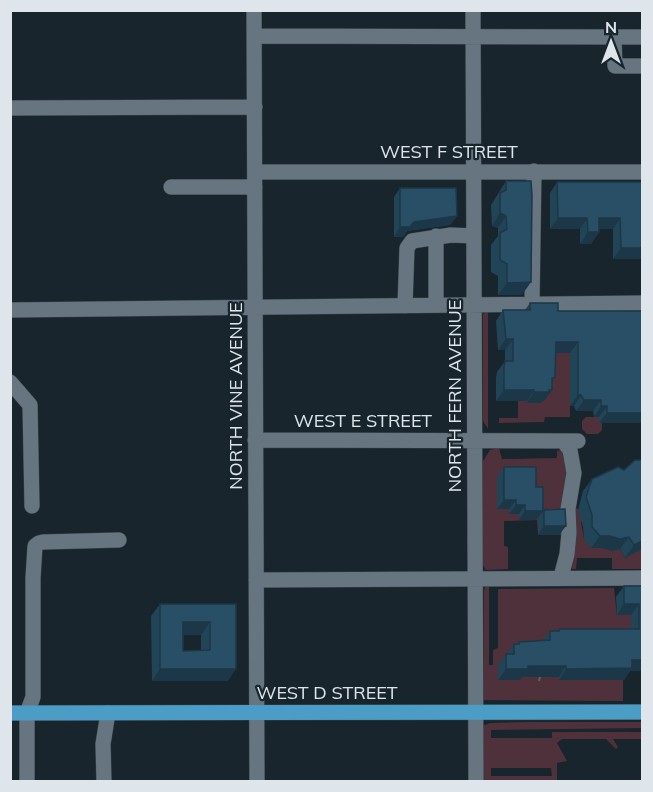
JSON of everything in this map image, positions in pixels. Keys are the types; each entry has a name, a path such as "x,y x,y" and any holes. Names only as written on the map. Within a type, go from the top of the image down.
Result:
{"main road":[{"name":"WEST D STREET","path":"10,713 642,712"}],"street":[{"name":"NORTH VINE AVENUE","path":"254,10 257,782"},
{"name":"NORTH FERN AVENUE","path":"473,10 476,782"},
{"path":"254,36 642,37"},
{"path":"614,37 615,66 642,66"},
{"path":"10,108 255,107"},
{"name":"WEST F STREET","path":"171,187 255,179 474,171 642,172"},
{"path":"532,304 534,171"},
{"path":"435,236 436,305"},
{"path":"405,306 407,248 412,241 435,236 474,236"},
{"path":"10,310 642,303"},
{"path":"10,382 30,405 32,506"},
{"name":"WEST E STREET","path":"255,440 570,441 574,473 568,509 570,533 561,577"},
{"path":"27,782 27,713 33,697 33,578 36,546 43,542 119,540"},
{"path":"256,580 475,577 642,578"},
{"path":"104,782 103,744 108,713"}],"path":[{"path":"539,681 540,677"}],"shaded area":[{"path":"488,312 488,429 483,421 483,314"},
{"path":"549,342 566,353 570,353 570,417 545,417 544,422 499,423 499,418 518,418 518,376"},
{"path":"586,417 599,417 602,430 598,434 587,434 582,429 582,421"},
{"path":"499,448 502,459 557,458 557,451 561,450 568,459 562,535 538,535 537,520 504,521 504,546 508,547 508,569 486,570 483,565 483,461 490,450"},
{"path":"574,507 584,512 581,522 584,539 602,548 620,549 625,558 642,545 642,569 612,569 612,558 577,558 576,569 572,569"},
{"path":"486,585 489,585 489,665 493,665 493,650 498,648 498,589 614,588 617,615 631,615 633,635 498,680 520,680 520,677 559,677 559,680 623,680 623,701 483,700 484,591"},
{"path":"642,722 642,728 491,730 491,738 552,738 552,732 642,732 642,739 613,739 618,747 616,749 606,739 562,739 557,743 567,761 557,763 557,781 484,781 484,725 491,723","holes":["491,768 551,768 552,776 491,776"]}],"building":[{"path":"506,181 531,181 531,282 507,283 507,264 500,260 500,233 507,229 506,216 500,213 500,193 506,190"},
{"path":"557,182 642,182 642,248 621,248 620,218 599,218 599,232 588,232 587,218 558,218"},
{"path":"400,188 456,188 457,216 414,222 410,227 400,227"},
{"path":"530,303 558,303 558,311 642,311 642,413 607,413 607,406 601,406 601,400 584,400 581,395 578,395 578,342 556,342 555,378 552,378 552,390 549,392 504,390 505,361 513,361 513,339 506,339 503,310 530,310"},
{"path":"635,460 642,460 642,541 634,545 629,537 620,539 600,536 592,527 592,515 586,497 592,479 618,467 624,470"},
{"path":"504,467 536,467 536,487 543,487 543,511 525,511 525,505 516,505 516,500 504,500"},
{"path":"565,509 566,526 544,526 544,510"},
{"path":"624,586 642,586 642,660 632,660 632,668 566,669 566,666 528,666 528,669 506,669 506,654 514,654 514,644 550,640 550,631 639,629 639,604 624,604"},
{"path":"160,604 236,604 236,669 160,669","holes":["183,622 210,622 210,650 183,651"]}]}
